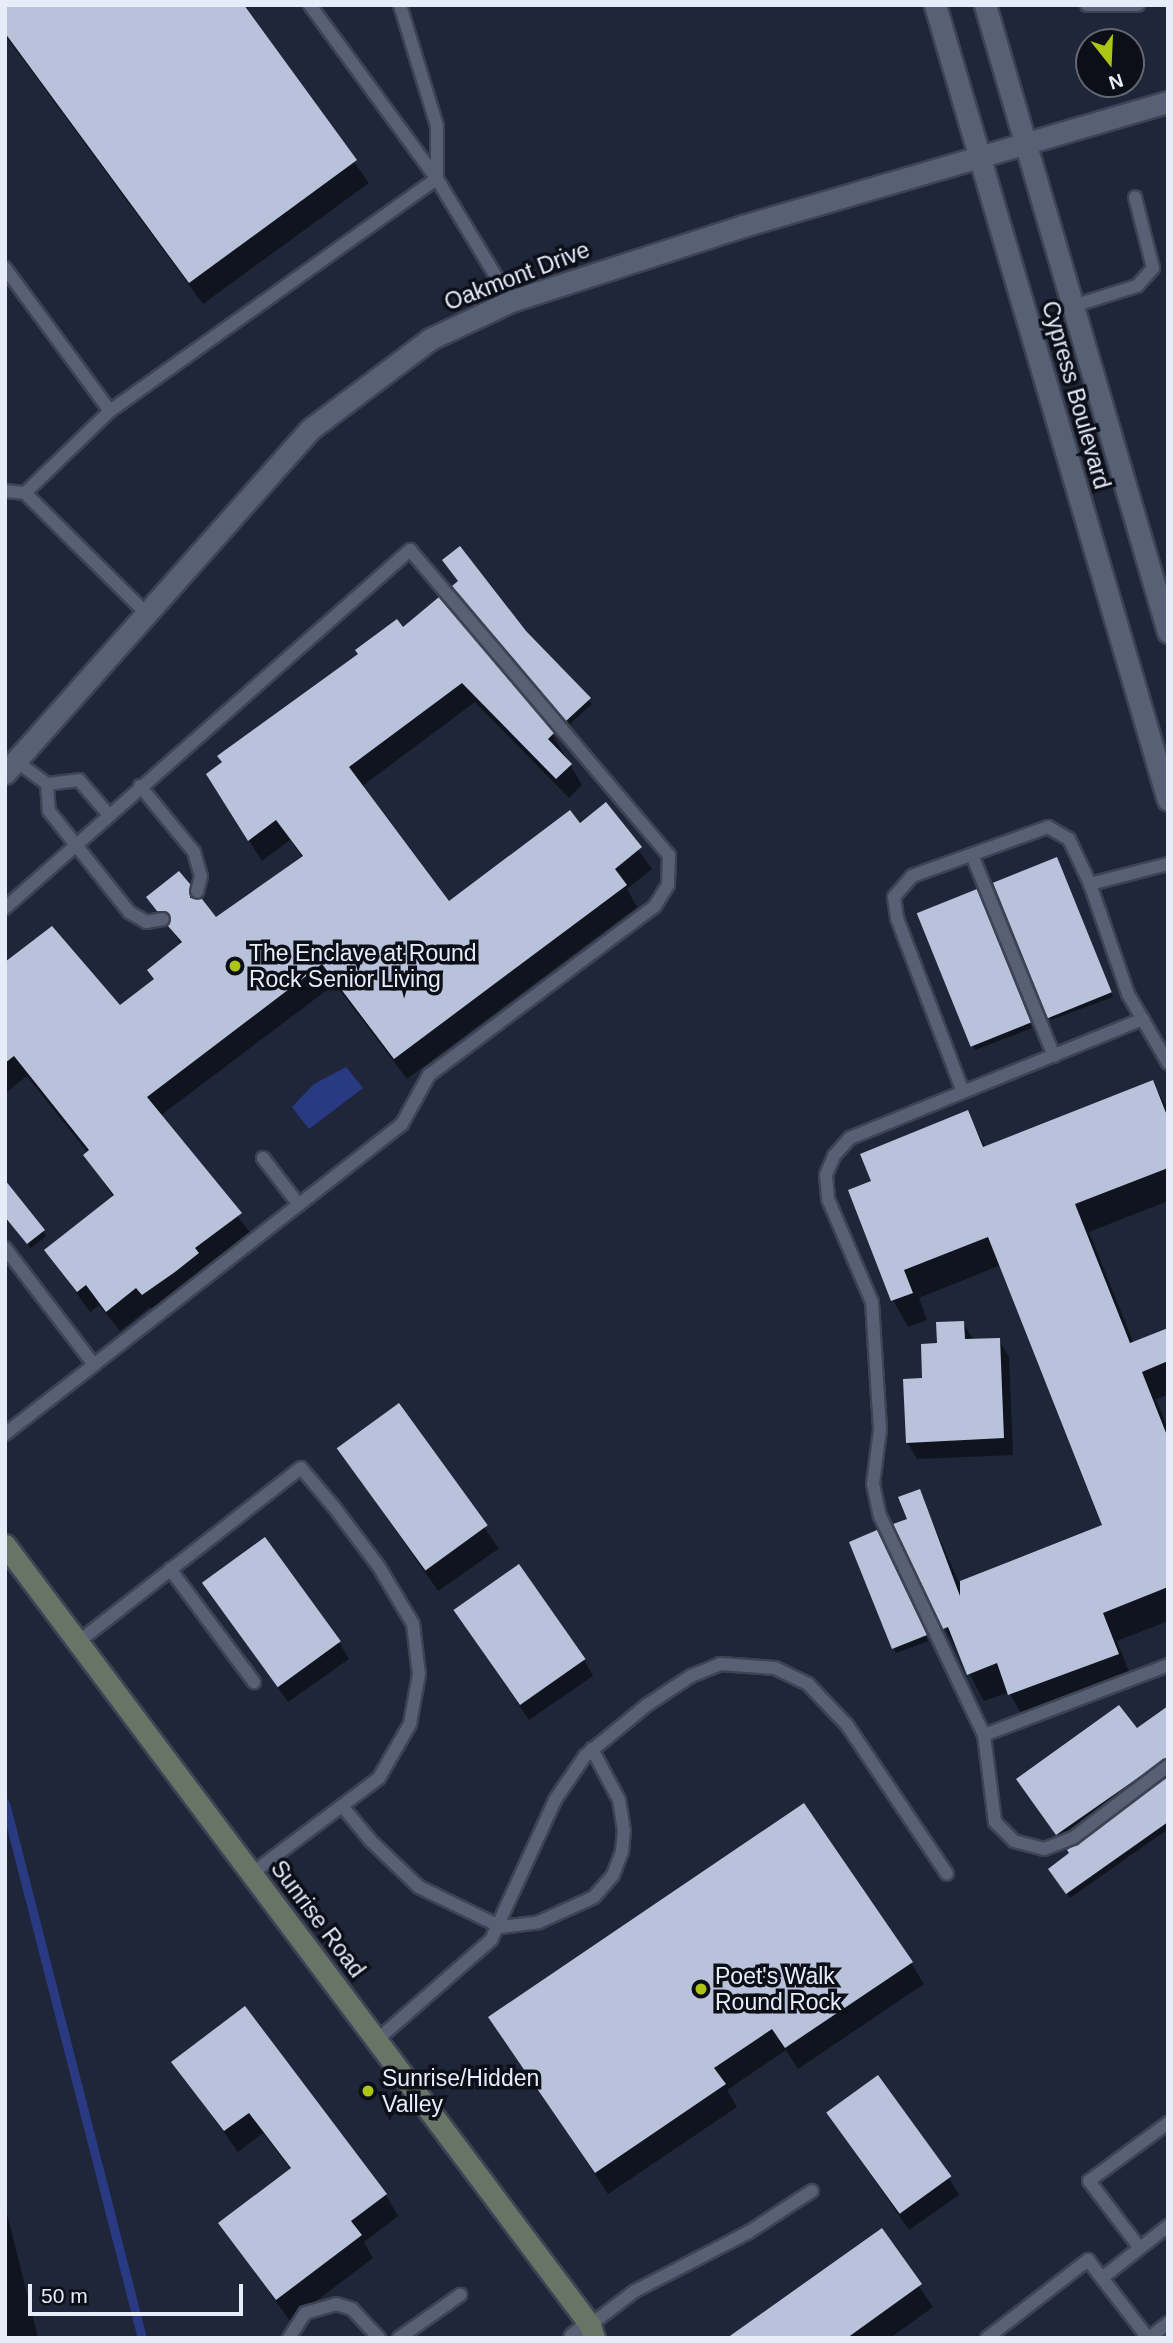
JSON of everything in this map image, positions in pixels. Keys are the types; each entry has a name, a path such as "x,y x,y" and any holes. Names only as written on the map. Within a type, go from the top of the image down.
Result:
{"main road":[{"name":"Sunrise Road","path":"5,1545 377,2040 586,2333 613,2338"}],"street":[{"name":"Cypress Boulevard","path":"935,5 1168,800"},
{"name":"Cypress Boulevard","path":"985,5 1168,632"},
{"name":"Oakmont Drive","path":"11,767 309,430 429,339 511,301 743,226 1026,146 1168,102"}],"lane":[{"path":"310,5 437,179 511,301"},
{"path":"400,5 437,126 437,179"},
{"path":"1087,5 1138,5"},
{"path":"25,493 110,411 437,179"},
{"path":"1073,306 1137,286 1153,268 1135,197"},
{"path":"5,268 110,411"},
{"path":"5,491 25,493 146,613"},
{"path":"5,908 108,814 410,550 669,855 668,885 655,906 429,1075 402,1124 5,1434"},
{"path":"11,767 47,784 79,780 108,814"},
{"path":"47,784 49,811 129,912 146,922 163,919"},
{"path":"140,786 194,852 201,876 197,892"},
{"path":"963,1092 897,918 894,897 912,876 1048,827 1069,839 1090,884 1128,994 1168,1063"},
{"path":"972,855 1054,1056"},
{"path":"1090,884 1168,864"},
{"path":"1143,1019 850,1138 834,1156 826,1175 828,1199 872,1302 880,1430 873,1484 880,1516 984,1735 995,1822 1014,1841 1044,1849 1073,1838 1168,1766"},
{"path":"262,1158 299,1205"},
{"path":"5,1248 94,1365"},
{"path":"78,1642 301,1468 379,1567 413,1624 419,1674 410,1724 379,1778 251,1874"},
{"path":"170,1569 254,1682"},
{"path":"377,2040 501,1927 555,1800 593,1749 691,1676 720,1664 775,1668 808,1684 847,1725 947,1874"},
{"path":"984,1735 1168,1665"},
{"path":"342,1805 371,1841 419,1887 501,1927 539,1922 574,1909 613,1875 624,1832 619,1800 593,1749"},
{"path":"1139,2247 1089,2181 1168,2123"},
{"path":"586,2333 635,2291 749,2232 812,2191"},
{"path":"1102,2278 1168,2225"},
{"path":"987,2338 1088,2260 1148,2338 1168,2323"},
{"path":"399,2338 460,2295"},
{"path":"289,2338 305,2313 336,2304 352,2309 379,2338"}],"water":[{"path":"346,1067 363,1088 309,1129 292,1107 314,1084"}],"building":[{"path":"5,5 244,5 357,160 189,283 5,33"},
{"path":"460,546 526,631 591,698 566,721 452,586 458,581 442,560"},
{"name":"The Enclave at Round Rock Senior Living","path":"439,597 554,733 548,739 572,764 556,779 462,683 349,767 449,901 570,810 580,823 606,802 642,847 615,869 627,885 394,1059 322,964 147,1097 242,1213 195,1248 199,1253 175,1272 142,1295 136,1288 106,1312 86,1285 77,1292 44,1250 114,1195 83,1155 89,1150 14,1056 5,1063 5,962 52,926 120,1005 154,979 147,970 182,942 168,926 170,914 157,911 146,897 179,871 190,884 190,898 202,899 216,917 303,856 276,820 248,841 206,774 222,762 217,756 358,654 355,650 397,619 403,627"},
{"path":"1057,857 1112,992 1048,1018 993,883"},
{"path":"977,889 1031,1023 971,1047 917,913"},
{"path":"1153,1080 1168,1118 1168,1168 1075,1204 1130,1343 1168,1328 1168,1361 1142,1372 1168,1438 1168,1587 1103,1613 1119,1654 1008,1695 997,1663 967,1675 948,1627 943,1629 893,1524 907,1519 898,1497 920,1489 960,1596 960,1581 1102,1525 988,1237 904,1270 913,1293 891,1301 848,1190 871,1181 860,1154 968,1110 983,1147"},
{"path":"5,1180 45,1230 27,1244 5,1217"},
{"path":"964,1321 965,1339 1000,1338 1004,1438 906,1443 903,1379 922,1378 921,1344 937,1343 936,1322"},
{"path":"399,1403 488,1525 425,1570 337,1448"},
{"path":"877,1530 927,1635 892,1649 849,1542"},
{"path":"265,1537 341,1641 278,1687 202,1583"},
{"path":"519,1564 586,1659 520,1705 453,1610"},
{"path":"1119,1705 1137,1728 1168,1706 1168,1757 1056,1835 1016,1779"},
{"path":"1168,1777 1168,1822 1066,1894 1048,1869 1069,1853 1067,1850"},
{"name":"Poet's Walk Round Rock","path":"804,1803 913,1962 785,2048 772,2029 714,2068 726,2084 595,2173 488,2017"},
{"path":"245,2006 387,2194 351,2221 362,2235 276,2300 218,2223 291,2168 249,2113 224,2131 171,2062"},
{"path":"878,2075 951,2176 900,2214 826,2113"},
{"path":"882,2228 922,2284 847,2338 727,2338"}],"waterway":[{"path":"5,1803 142,2338"}],"place":[{"name":"The Enclave at Round Rock Senior Living","path":"235,966"},
{"name":"Poet's Walk Round Rock","path":"701,1989"},
{"name":"Sunrise/Hidden Valley","path":"368,2091"}]}
